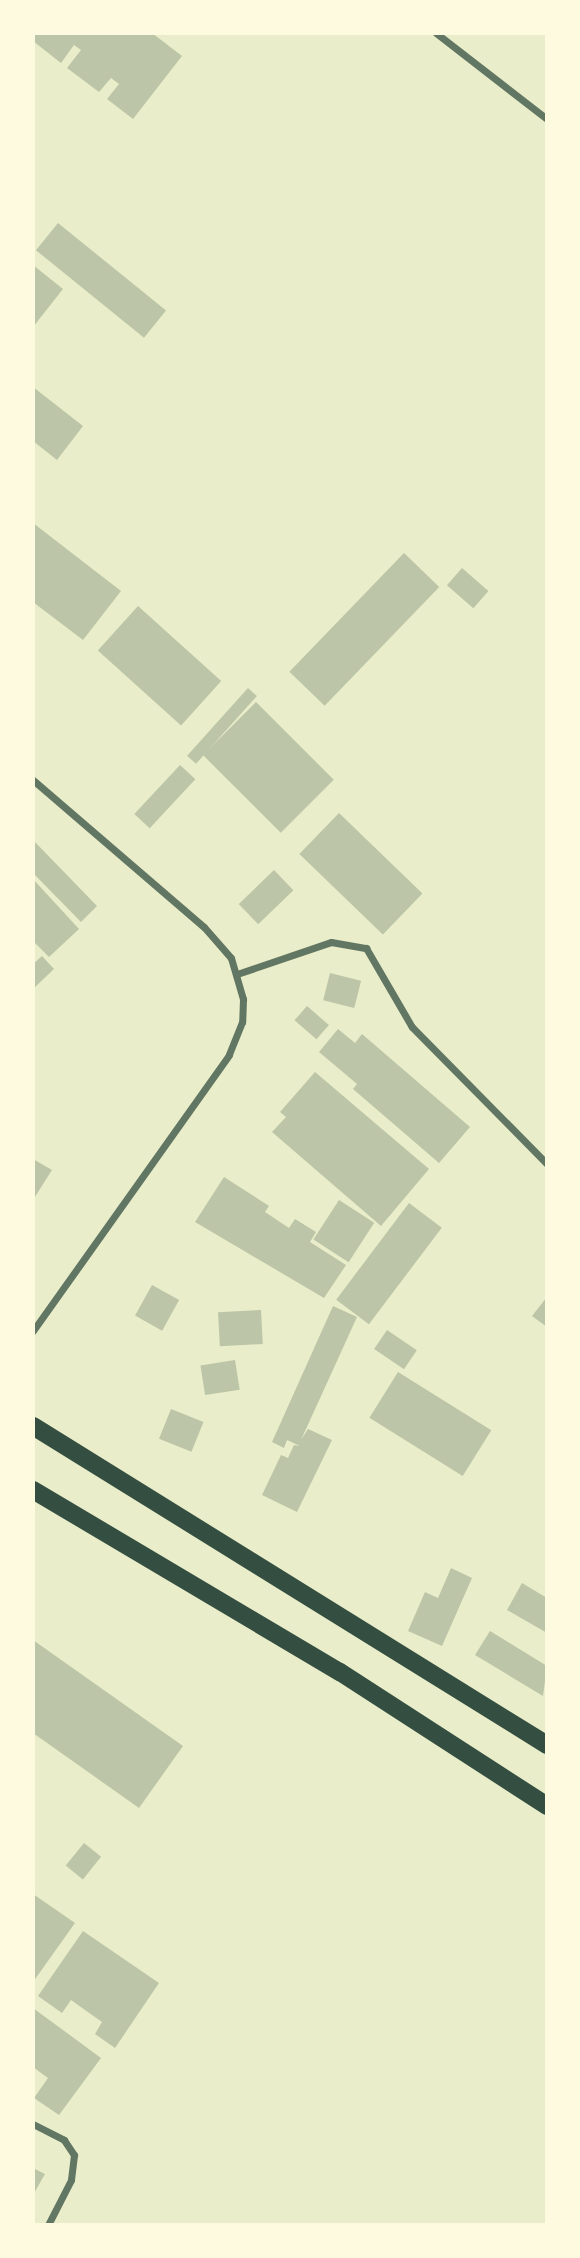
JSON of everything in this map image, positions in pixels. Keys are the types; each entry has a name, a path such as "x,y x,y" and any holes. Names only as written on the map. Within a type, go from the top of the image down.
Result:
{"main road":[{"path":"33,1426 547,1745"},
{"path":"33,1490 340,1672 547,1806"}],"street":[{"path":"436,33 547,119"},
{"path":"33,780 204,928 230,958 237,974 242,1022 229,1055 33,1331"},
{"path":"237,974 331,942 366,948 412,1027 547,1164"},
{"path":"33,2123 64,2140 74,2155 72,2180 48,2225"}],"building":[{"path":"33,33 152,33 182,56 133,119 107,99 119,84 111,78 99,92 67,68 81,50 74,45 61,63 33,41"},
{"path":"58,223 166,310 144,338 36,250"},
{"path":"33,265 63,289 33,327"},
{"path":"33,387 83,426 57,460 33,441"},
{"path":"33,523 121,591 83,640 33,602"},
{"path":"404,553 439,587 325,706 289,672"},
{"path":"462,568 488,591 473,608 447,585"},
{"path":"138,606 221,681 181,726 98,651"},
{"path":"248,688 257,696 196,764 187,756"},
{"path":"256,702 334,780 281,833 203,755"},
{"path":"180,765 195,779 150,828 134,814"},
{"path":"339,813 422,894 383,935 299,854"},
{"path":"33,840 97,906 81,922 33,873"},
{"path":"274,870 293,890 258,924 239,904"},
{"path":"33,879 79,929 49,957 33,941"},
{"path":"42,956 54,969 33,989 33,964"},
{"path":"330,973 361,981 354,1008 323,1000"},
{"path":"307,1006 329,1025 316,1039 295,1020"},
{"path":"338,1029 355,1043 362,1034 470,1127 439,1163 353,1089 357,1084 319,1052"},
{"path":"315,1072 429,1169 381,1226 272,1132 286,1117 280,1112"},
{"path":"33,1159 52,1170 33,1200"},
{"path":"224,1177 269,1206 265,1212 289,1228 295,1219 316,1232 310,1242 346,1265 324,1298 195,1222"},
{"path":"339,1200 374,1223 349,1262 313,1239"},
{"path":"409,1203 442,1228 369,1324 336,1300"},
{"path":"152,1285 179,1300 162,1331 135,1316"},
{"path":"547,1297 547,1327 532,1316"},
{"path":"333,1306 357,1317 301,1440 308,1429 332,1440 297,1512 262,1495 281,1455 288,1458 294,1445 300,1446 287,1440 284,1448 272,1442"},
{"path":"261,1310 263,1344 220,1346 218,1312"},
{"path":"387,1330 417,1350 404,1369 374,1349"},
{"path":"235,1360 240,1390 205,1395 200,1365"},
{"path":"398,1372 491,1430 463,1476 369,1418"},
{"path":"171,1409 203,1422 191,1452 159,1439"},
{"path":"451,1568 472,1578 442,1646 408,1631 425,1592 438,1598"},
{"path":"522,1583 547,1598 547,1633 507,1610"},
{"path":"490,1631 547,1666 543,1696 475,1655"},
{"path":"33,1640 183,1746 139,1808 33,1733"},
{"path":"84,1843 101,1857 83,1879 66,1866"},
{"path":"33,1894 75,1923 33,1982"},
{"path":"83,1931 159,1983 115,2048 95,2034 102,2022 71,2000 62,2013 38,1996"},
{"path":"33,2008 101,2058 59,2115 34,2098 48,2078 33,2067"},
{"path":"33,2168 45,2174 33,2195"}]}
